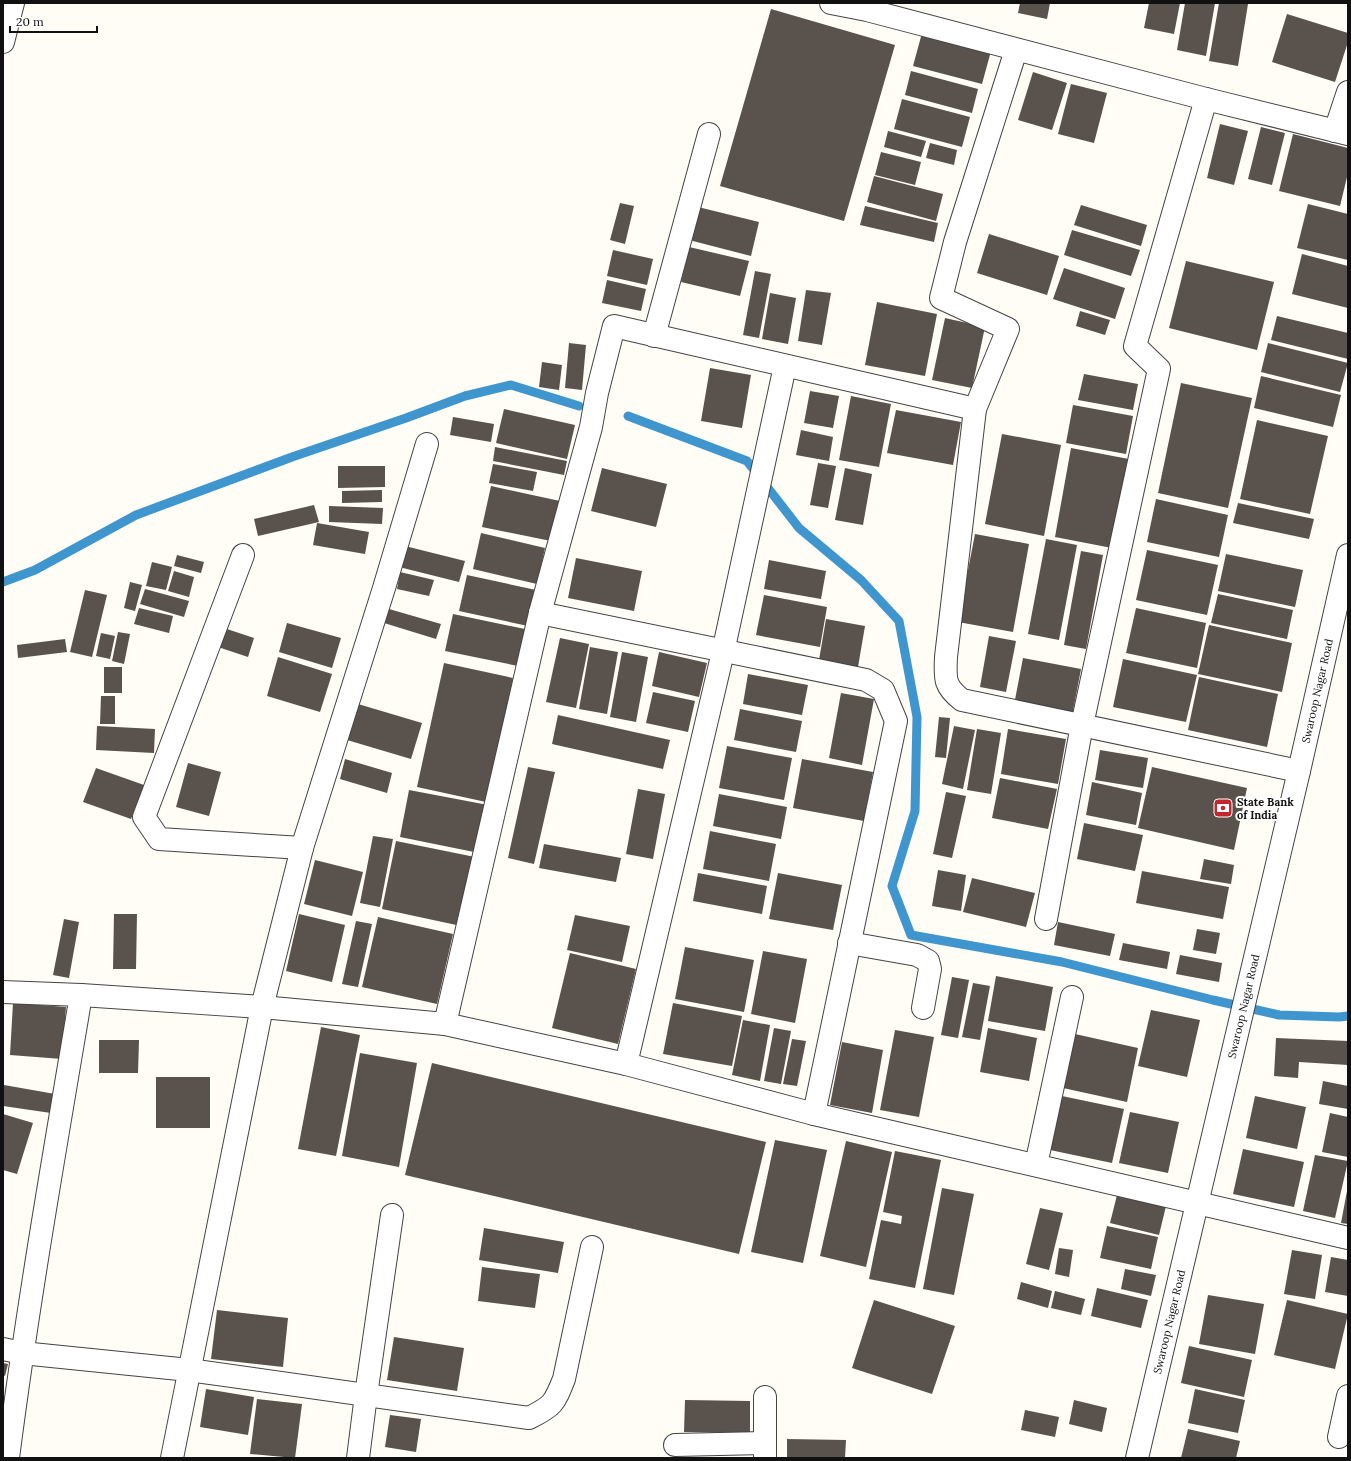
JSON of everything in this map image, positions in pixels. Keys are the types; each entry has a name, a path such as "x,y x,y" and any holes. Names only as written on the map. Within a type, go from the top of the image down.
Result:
{"street":[{"path":"3,42 13,3"},
{"path":"831,3 868,6 1016,50 1342,132 1348,92"},
{"path":"1016,50 955,242 941,298 1008,329 976,409 946,657 945,676 950,691 962,700 1299,771"},
{"path":"1046,919 1082,726 1159,369 1135,346 1206,99"},
{"path":"654,336 709,134"},
{"path":"445,1024 540,613 591,427 597,392 614,326 976,409"},
{"path":"626,1064 723,652 785,366"},
{"path":"172,1458 262,1007 302,848 384,588 427,444"},
{"path":"243,555 144,817 158,840 302,848"},
{"name":"Swaroop Nagar Road","path":"1137,1458 1299,771 1348,555"},
{"path":"540,613 723,652 866,680 883,690 896,721 814,1114"},
{"path":"849,943 917,956 928,961 930,970 924,1008"},
{"path":"3,992 81,995 262,1007 445,1024 626,1064 814,1114 1348,1238"},
{"path":"8,1458 12,1351 46,1200 81,995"},
{"path":"1036,1165 1072,996"},
{"path":"358,1458 392,1215"},
{"path":"12,1351 189,1370 529,1418 547,1409 556,1399 564,1379 592,1247"},
{"path":"1339,1437 1348,1396"},
{"path":"675,1445 765,1450 765,1397"}],"building":[{"path":"1020,3 1050,3 1047,19 1018,13"},
{"path":"1149,3 1180,3 1174,34 1144,28"},
{"path":"1185,3 1215,3 1206,56 1177,50"},
{"path":"1219,3 1248,4 1238,66 1209,61"},
{"path":"771,9 895,45 844,221 720,186"},
{"path":"1287,14 1348,33 1348,42 1335,82 1272,62"},
{"path":"922,33 991,51 982,84 913,66"},
{"path":"911,71 978,89 972,113 905,95"},
{"path":"1033,72 1067,83 1052,130 1018,120"},
{"path":"1071,84 1107,93 1094,143 1058,134"},
{"path":"902,99 970,117 962,147 894,129"},
{"path":"1220,124 1248,131 1234,185 1207,178"},
{"path":"1261,127 1285,133 1272,185 1248,179"},
{"path":"888,131 926,141 921,157 884,147"},
{"path":"1293,134 1348,148 1348,173 1340,206 1279,191"},
{"path":"930,143 957,150 954,165 926,158"},
{"path":"881,152 921,162 915,185 875,175"},
{"path":"874,176 943,194 936,221 867,202"},
{"path":"620,203 634,206 625,244 610,240"},
{"path":"1308,204 1348,214 1348,260 1297,248"},
{"path":"1081,205 1147,225 1141,246 1074,225"},
{"path":"865,206 938,223 934,242 860,225"},
{"path":"698,207 759,222 751,256 689,240"},
{"path":"1072,230 1140,250 1131,276 1064,255"},
{"path":"989,234 1059,256 1047,295 977,273"},
{"path":"689,247 749,261 740,296 681,282"},
{"path":"613,250 653,259 647,285 607,276"},
{"path":"1302,254 1348,266 1348,308 1292,294"},
{"path":"1186,261 1274,282 1257,350 1169,328"},
{"path":"1064,268 1125,288 1115,319 1053,299"},
{"path":"755,271 771,274 759,338 743,335"},
{"path":"607,280 646,289 641,311 602,303"},
{"path":"806,290 831,293 822,345 798,341"},
{"path":"770,293 796,298 788,344 762,339"},
{"path":"877,302 937,314 925,376 865,365"},
{"path":"1080,311 1110,320 1105,335 1076,326"},
{"path":"1277,316 1348,333 1348,359 1271,340"},
{"path":"945,318 985,327 972,388 932,380"},
{"path":"569,343 586,345 582,390 565,388"},
{"path":"1268,343 1348,363 1340,392 1261,372"},
{"path":"542,362 562,365 559,390 539,387"},
{"path":"710,368 751,375 742,428 701,421"},
{"path":"1084,374 1138,384 1133,410 1078,400"},
{"path":"1261,376 1341,395 1333,427 1254,408"},
{"path":"1181,383 1252,398 1228,508 1158,493"},
{"path":"810,391 839,396 833,428 804,423"},
{"path":"851,396 891,404 879,467 839,460"},
{"path":"1073,405 1133,416 1126,454 1066,443"},
{"path":"504,409 575,425 567,459 496,443"},
{"path":"896,410 961,422 953,465 887,453"},
{"path":"453,417 494,424 491,442 450,435"},
{"path":"1257,420 1328,436 1310,514 1240,499"},
{"path":"801,430 833,437 829,461 796,455"},
{"path":"1002,434 1061,445 1044,536 985,524"},
{"path":"495,447 567,461 564,475 493,461"},
{"path":"1071,448 1134,460 1117,549 1055,537"},
{"path":"818,463 836,466 828,508 810,505"},
{"path":"493,464 537,472 533,491 489,483"},
{"path":"338,466 385,466 385,487 338,488"},
{"path":"602,468 667,484 656,527 591,511"},
{"path":"845,468 872,474 863,525 835,520"},
{"path":"491,486 560,501 551,541 482,527"},
{"path":"382,490 382,502 342,503 342,491"},
{"path":"1156,499 1228,515 1219,557 1147,542"},
{"path":"1238,503 1314,519 1309,539 1233,523"},
{"path":"314,505 319,522 258,536 254,519"},
{"path":"329,506 383,508 382,524 329,522"},
{"path":"317,523 369,532 365,554 313,545"},
{"path":"481,533 545,548 537,584 473,569"},
{"path":"975,534 1029,544 1013,632 958,622"},
{"path":"1046,539 1077,545 1059,640 1028,634"},
{"path":"405,546 465,561 459,582 399,567"},
{"path":"1147,550 1218,565 1207,615 1136,600"},
{"path":"1081,551 1103,555 1086,649 1064,645"},
{"path":"1226,554 1303,570 1295,607 1218,591"},
{"path":"177,555 204,562 201,573 174,566"},
{"path":"576,558 642,571 634,611 568,598"},
{"path":"769,560 826,571 821,599 764,589"},
{"path":"152,562 172,567 166,590 146,586"},
{"path":"174,571 194,577 189,597 168,591"},
{"path":"400,572 434,580 429,596 397,589"},
{"path":"467,575 536,590 528,626 459,611"},
{"path":"130,582 142,585 135,611 124,608"},
{"path":"145,589 189,601 184,617 140,604"},
{"path":"85,590 107,595 92,657 70,652"},
{"path":"1218,594 1293,610 1287,639 1211,623"},
{"path":"764,595 827,607 820,647 756,635"},
{"path":"139,608 173,616 169,633 134,624"},
{"path":"1136,608 1206,623 1197,668 1126,653"},
{"path":"389,609 441,624 436,639 384,623"},
{"path":"453,614 525,629 518,666 445,651"},
{"path":"826,619 865,626 858,667 819,660"},
{"path":"287,623 341,638 332,668 279,652"},
{"path":"1209,625 1292,643 1282,692 1198,674"},
{"path":"221,627 254,638 248,657 215,646"},
{"path":"118,632 130,634 124,664 112,661"},
{"path":"101,633 115,636 110,659 96,656"},
{"path":"989,636 1016,641 1006,692 980,687"},
{"path":"560,638 589,644 576,708 546,702"},
{"path":"65,639 67,652 18,658 17,645"},
{"path":"590,647 618,652 607,714 579,709"},
{"path":"622,652 648,657 636,722 610,717"},
{"path":"659,652 707,663 699,697 652,686"},
{"path":"278,657 332,674 320,712 267,696"},
{"path":"1023,658 1081,669 1072,716 1014,705"},
{"path":"1123,659 1197,675 1186,722 1113,707"},
{"path":"444,663 513,678 486,802 417,787"},
{"path":"104,667 122,667 122,693 104,693"},
{"path":"748,674 808,685 802,715 743,704"},
{"path":"1199,677 1278,694 1267,747 1188,730"},
{"path":"653,692 695,701 688,732 646,723"},
{"path":"841,693 874,699 862,765 829,758"},
{"path":"101,696 115,696 115,724 100,724"},
{"path":"358,704 422,723 411,759 347,740"},
{"path":"740,709 802,721 796,752 734,740"},
{"path":"558,715 670,740 663,769 552,744"},
{"path":"939,717 950,718 946,758 935,757"},
{"path":"97,726 155,729 154,753 96,750"},
{"path":"954,726 975,730 963,789 942,784"},
{"path":"977,729 1001,733 991,794 967,790"},
{"path":"1008,729 1066,739 1058,784 1001,774"},
{"path":"727,746 792,758 784,800 719,788"},
{"path":"1100,750 1148,758 1143,788 1095,780"},
{"path":"345,759 392,773 387,793 340,779"},
{"path":"802,759 873,772 864,821 793,808"},
{"path":"188,763 221,772 209,816 176,807"},
{"path":"528,767 555,772 534,864 508,858"},
{"path":"1152,767 1247,788 1234,850 1138,828"},
{"path":"96,768 144,785 131,819 83,802"},
{"path":"1000,778 1057,789 1048,829 992,818"},
{"path":"1092,782 1142,793 1136,825 1086,815"},
{"path":"638,789 665,794 653,859 626,854"},
{"path":"409,790 488,805 479,853 400,837"},
{"path":"946,792 966,796 952,858 933,854"},
{"path":"719,794 787,807 781,839 713,826"},
{"path":"1084,823 1143,835 1135,871 1077,859"},
{"path":"710,831 776,844 769,881 703,869"},
{"path":"373,836 393,839 380,907 360,903"},
{"path":"396,841 475,857 461,926 382,909"},
{"path":"544,844 621,858 616,882 539,868"},
{"path":"1204,859 1234,865 1231,884 1200,879"},
{"path":"315,860 363,872 352,916 304,904"},
{"path":"938,870 966,875 961,911 932,906"},
{"path":"1142,871 1229,887 1223,919 1136,903"},
{"path":"698,873 767,886 762,914 693,901"},
{"path":"778,873 842,885 833,930 769,919"},
{"path":"972,878 1035,893 1026,927 963,912"},
{"path":"114,914 137,914 136,969 113,969"},
{"path":"299,914 345,925 332,982 286,971"},
{"path":"575,915 630,926 622,962 567,950"},
{"path":"378,917 453,934 437,1004 362,987"},
{"path":"64,919 79,922 69,978 53,975"},
{"path":"356,921 372,924 358,987 342,984"},
{"path":"1058,922 1115,934 1110,956 1054,945"},
{"path":"1197,929 1220,933 1216,954 1193,950"},
{"path":"1123,943 1170,952 1167,969 1119,960"},
{"path":"685,947 754,960 744,1012 675,999"},
{"path":"763,951 807,959 795,1023 751,1014"},
{"path":"570,953 636,969 618,1044 552,1028"},
{"path":"1180,955 1222,963 1219,982 1176,974"},
{"path":"996,976 1053,987 1045,1031 988,1021"},
{"path":"952,977 969,980 958,1038 941,1035"},
{"path":"973,983 990,986 980,1040 962,1037"},
{"path":"13,1003 66,1007 62,1059 10,1055"},
{"path":"673,1003 742,1016 732,1066 663,1054"},
{"path":"1151,1010 1200,1020 1187,1077 1138,1066"},
{"path":"743,1020 770,1025 760,1081 732,1075"},
{"path":"321,1027 360,1035 336,1156 298,1149"},
{"path":"774,1028 791,1031 781,1084 764,1081"},
{"path":"988,1028 1037,1038 1029,1081 980,1072"},
{"path":"895,1030 934,1037 919,1117 880,1110"},
{"path":"1075,1034 1138,1048 1127,1102 1063,1088"},
{"path":"1276,1038 1348,1041 1348,1065 1299,1062 1298,1078 1274,1076"},
{"path":"792,1039 806,1041 797,1086 783,1084"},
{"path":"99,1040 139,1040 138,1073 99,1073"},
{"path":"842,1042 883,1050 872,1113 830,1105"},
{"path":"360,1053 417,1063 399,1167 342,1156"},
{"path":"432,1063 766,1142 739,1254 405,1175"},
{"path":"156,1077 210,1077 210,1128 156,1128"},
{"path":"1323,1081 1348,1086 1348,1109 1319,1104"},
{"path":"4,1085 55,1094 51,1113 3,1106"},
{"path":"1062,1096 1124,1109 1112,1163 1050,1150"},
{"path":"1255,1096 1306,1107 1297,1149 1246,1138"},
{"path":"1130,1112 1179,1122 1168,1173 1119,1163"},
{"path":"1330,1113 1348,1117 1348,1157 1322,1152"},
{"path":"3,1114 33,1123 17,1174 3,1170"},
{"path":"775,1140 827,1150 803,1263 751,1252"},
{"path":"846,1141 892,1152 866,1267 820,1256"},
{"path":"1243,1149 1304,1162 1294,1207 1233,1194"},
{"path":"895,1151 941,1160 915,1288 869,1279 881,1220 901,1224 902,1216 883,1212"},
{"path":"1315,1155 1348,1161 1335,1218 1303,1211"},
{"path":"942,1188 974,1194 954,1295 923,1289"},
{"path":"1118,1191 1167,1202 1159,1235 1110,1223"},
{"path":"1348,1191 1348,1224 1341,1223"},
{"path":"1040,1208 1063,1213 1049,1270 1026,1264"},
{"path":"1107,1226 1158,1237 1151,1269 1100,1258"},
{"path":"484,1228 564,1242 558,1273 479,1260"},
{"path":"1059,1248 1073,1250 1069,1277 1055,1274"},
{"path":"1292,1250 1322,1255 1315,1299 1284,1294"},
{"path":"1331,1257 1348,1260 1348,1296 1325,1292"},
{"path":"482,1267 540,1274 535,1308 478,1301"},
{"path":"1125,1269 1156,1275 1151,1296 1121,1289"},
{"path":"1021,1282 1052,1291 1048,1308 1017,1299"},
{"path":"1097,1288 1148,1300 1141,1328 1091,1316"},
{"path":"1055,1291 1085,1299 1081,1315 1051,1308"},
{"path":"1208,1295 1264,1304 1255,1354 1199,1344"},
{"path":"874,1300 955,1326 932,1394 852,1368"},
{"path":"1287,1300 1348,1314 1335,1369 1274,1355"},
{"path":"217,1310 288,1318 283,1367 211,1359"},
{"path":"394,1337 464,1348 457,1391 387,1380"},
{"path":"1189,1346 1252,1360 1244,1397 1181,1383"},
{"path":"3,1363 8,1364 5,1376 3,1375"},
{"path":"206,1389 254,1397 248,1435 200,1427"},
{"path":"1195,1389 1245,1400 1238,1433 1188,1423"},
{"path":"257,1399 302,1404 295,1458 250,1454"},
{"path":"685,1400 750,1401 750,1433 684,1432"},
{"path":"1074,1400 1107,1408 1102,1432 1069,1424"},
{"path":"1025,1410 1059,1417 1055,1437 1021,1430"},
{"path":"390,1415 421,1419 416,1452 385,1447"},
{"path":"1188,1429 1240,1441 1236,1458 1181,1458"},
{"path":"787,1439 846,1440 845,1458 787,1458"}],"waterway":[{"path":"3,582 35,570 136,515 292,457 465,396 511,385 579,406"},
{"path":"628,416 747,461 799,528 861,580 899,621 917,717 915,811 892,886 911,935 1062,962 1279,1015 1348,1016"}],"place":[{"name":"State Bank of India","path":"1223,808"}]}
